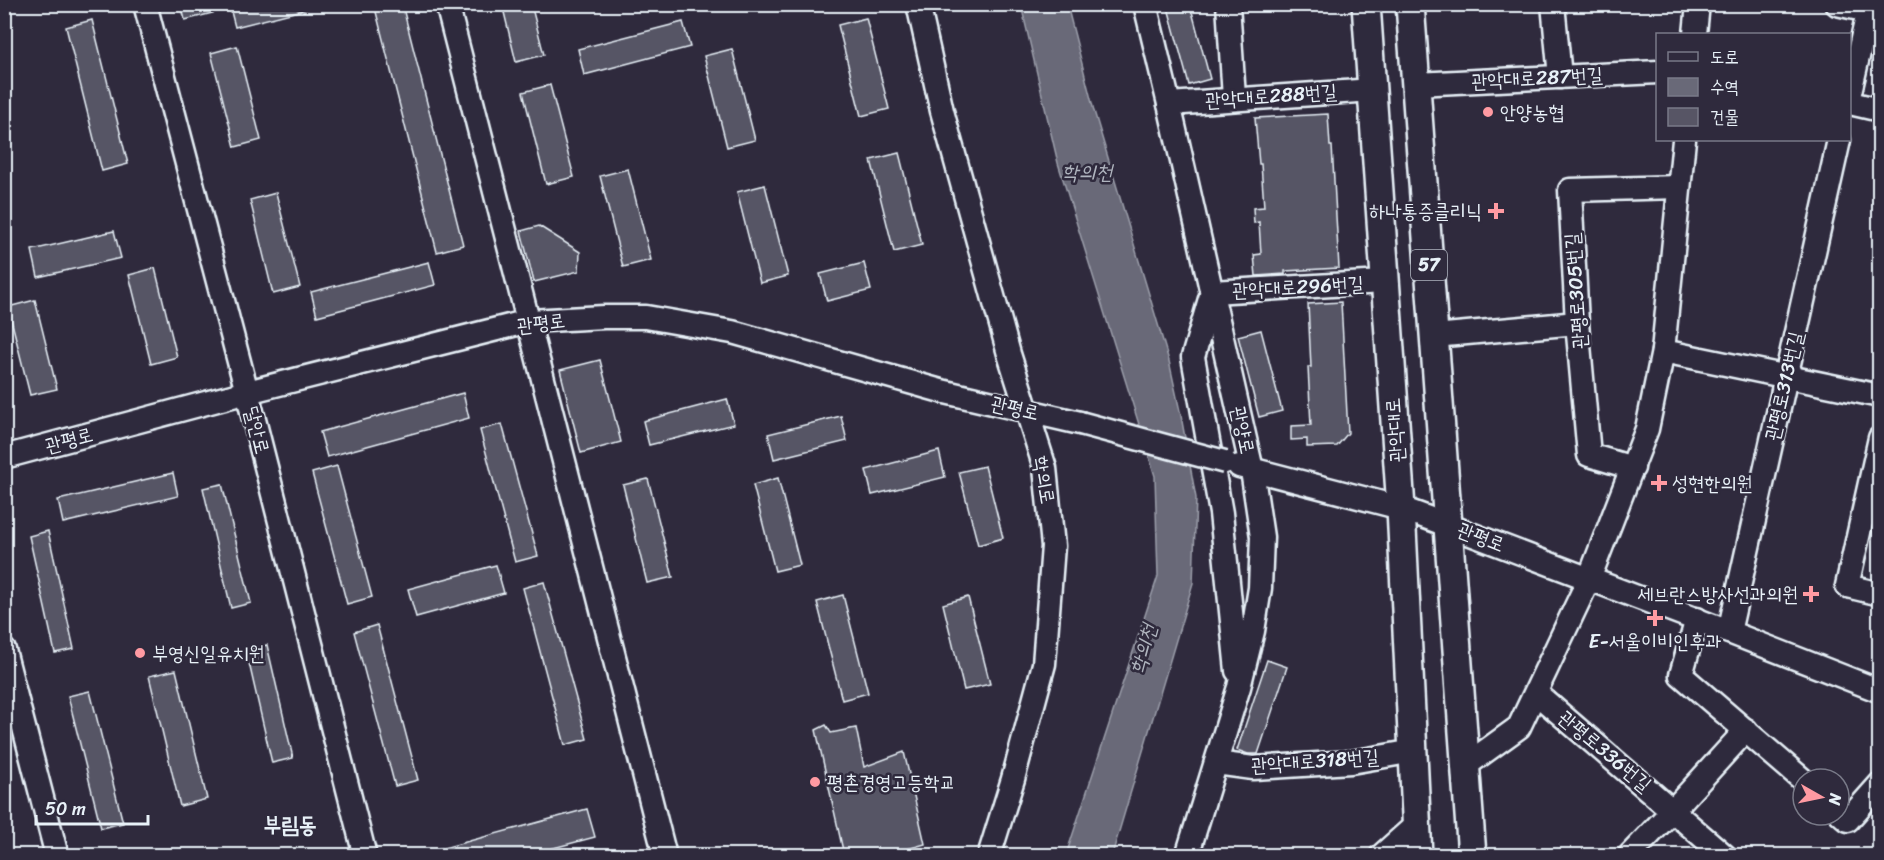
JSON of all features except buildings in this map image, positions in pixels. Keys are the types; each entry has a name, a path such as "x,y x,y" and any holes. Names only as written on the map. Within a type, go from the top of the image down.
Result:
{"main road":[{"name":"관악대로","path":"1366,4 1401,508 1418,855"},
{"name":"57","path":"1410,4 1472,855"}],"street":[{"name":"달안로","path":"145,4 365,855"},
{"path":"447,4 665,855"},
{"name":"학의로","path":"918,4 942,111 1045,468 1053,546 1044,664 1013,779 989,855"},
{"name":"관양로","path":"1145,4 1252,470 1262,537 1260,588 1253,631 1239,687 1186,855"},
{"path":"1228,4 1233,98"},
{"path":"1553,4 1560,77"},
{"path":"1695,33 1698,4"},
{"path":"1837,4 1869,8 1851,88"},
{"name":"관악대로287번길","path":"1416,84 1656,72"},
{"name":"관악대로288번길","path":"1169,104 1373,90"},
{"path":"1851,103 1880,110"},
{"path":"1465,766 1519,728 1589,579 1647,429 1663,351 1684,141"},
{"name":"관평로313번길","path":"1729,632 1839,141"},
{"name":"관평로305번길","path":"1633,468 1588,454 1577,323 1570,190 1679,187"},
{"name":"관악대로296번길","path":"1212,292 1384,282"},
{"path":"1212,292 1193,357 1221,513 1239,687"},
{"name":"관평로","path":"4,457 247,392 530,321 646,317 722,330 941,391 1080,423 1401,508 1729,632 1878,684"},
{"path":"1434,336 1577,323"},
{"path":"1663,351 1880,396"},
{"path":"1880,438 1847,586 1880,594"},
{"path":"1697,620 1681,675 1791,769"},
{"path":"4,650 57,855"},
{"name":"관평로336번길","path":"1536,693 1725,855"},
{"path":"1629,855 1746,730"},
{"name":"관악대로318번길","path":"1216,763 1253,768 1351,762 1414,752"},
{"path":"1851,817 1880,784"},
{"path":"1382,855 1417,824"}],"water":[{"name":"학의천","path":"1021,5 1067,5 1094,111 1169,361 1196,498 1193,583 1112,855 1066,855 1158,576 1155,476 1058,163"}],"place":[{"name":"안양농협","path":"1488,112"},
{"name":"하나통증클리닉","path":"1496,211"},
{"name":"성현한의원","path":"1659,483"},
{"name":"세브란스방사선과의원","path":"1811,594"},
{"name":"E-서울이비인후과","path":"1655,618"},
{"name":"부영신일유치원","path":"140,653"},
{"name":"평촌경영고등학교","path":"815,782"}],"district":[{"name":"부림동","path":"290,824"}]}
